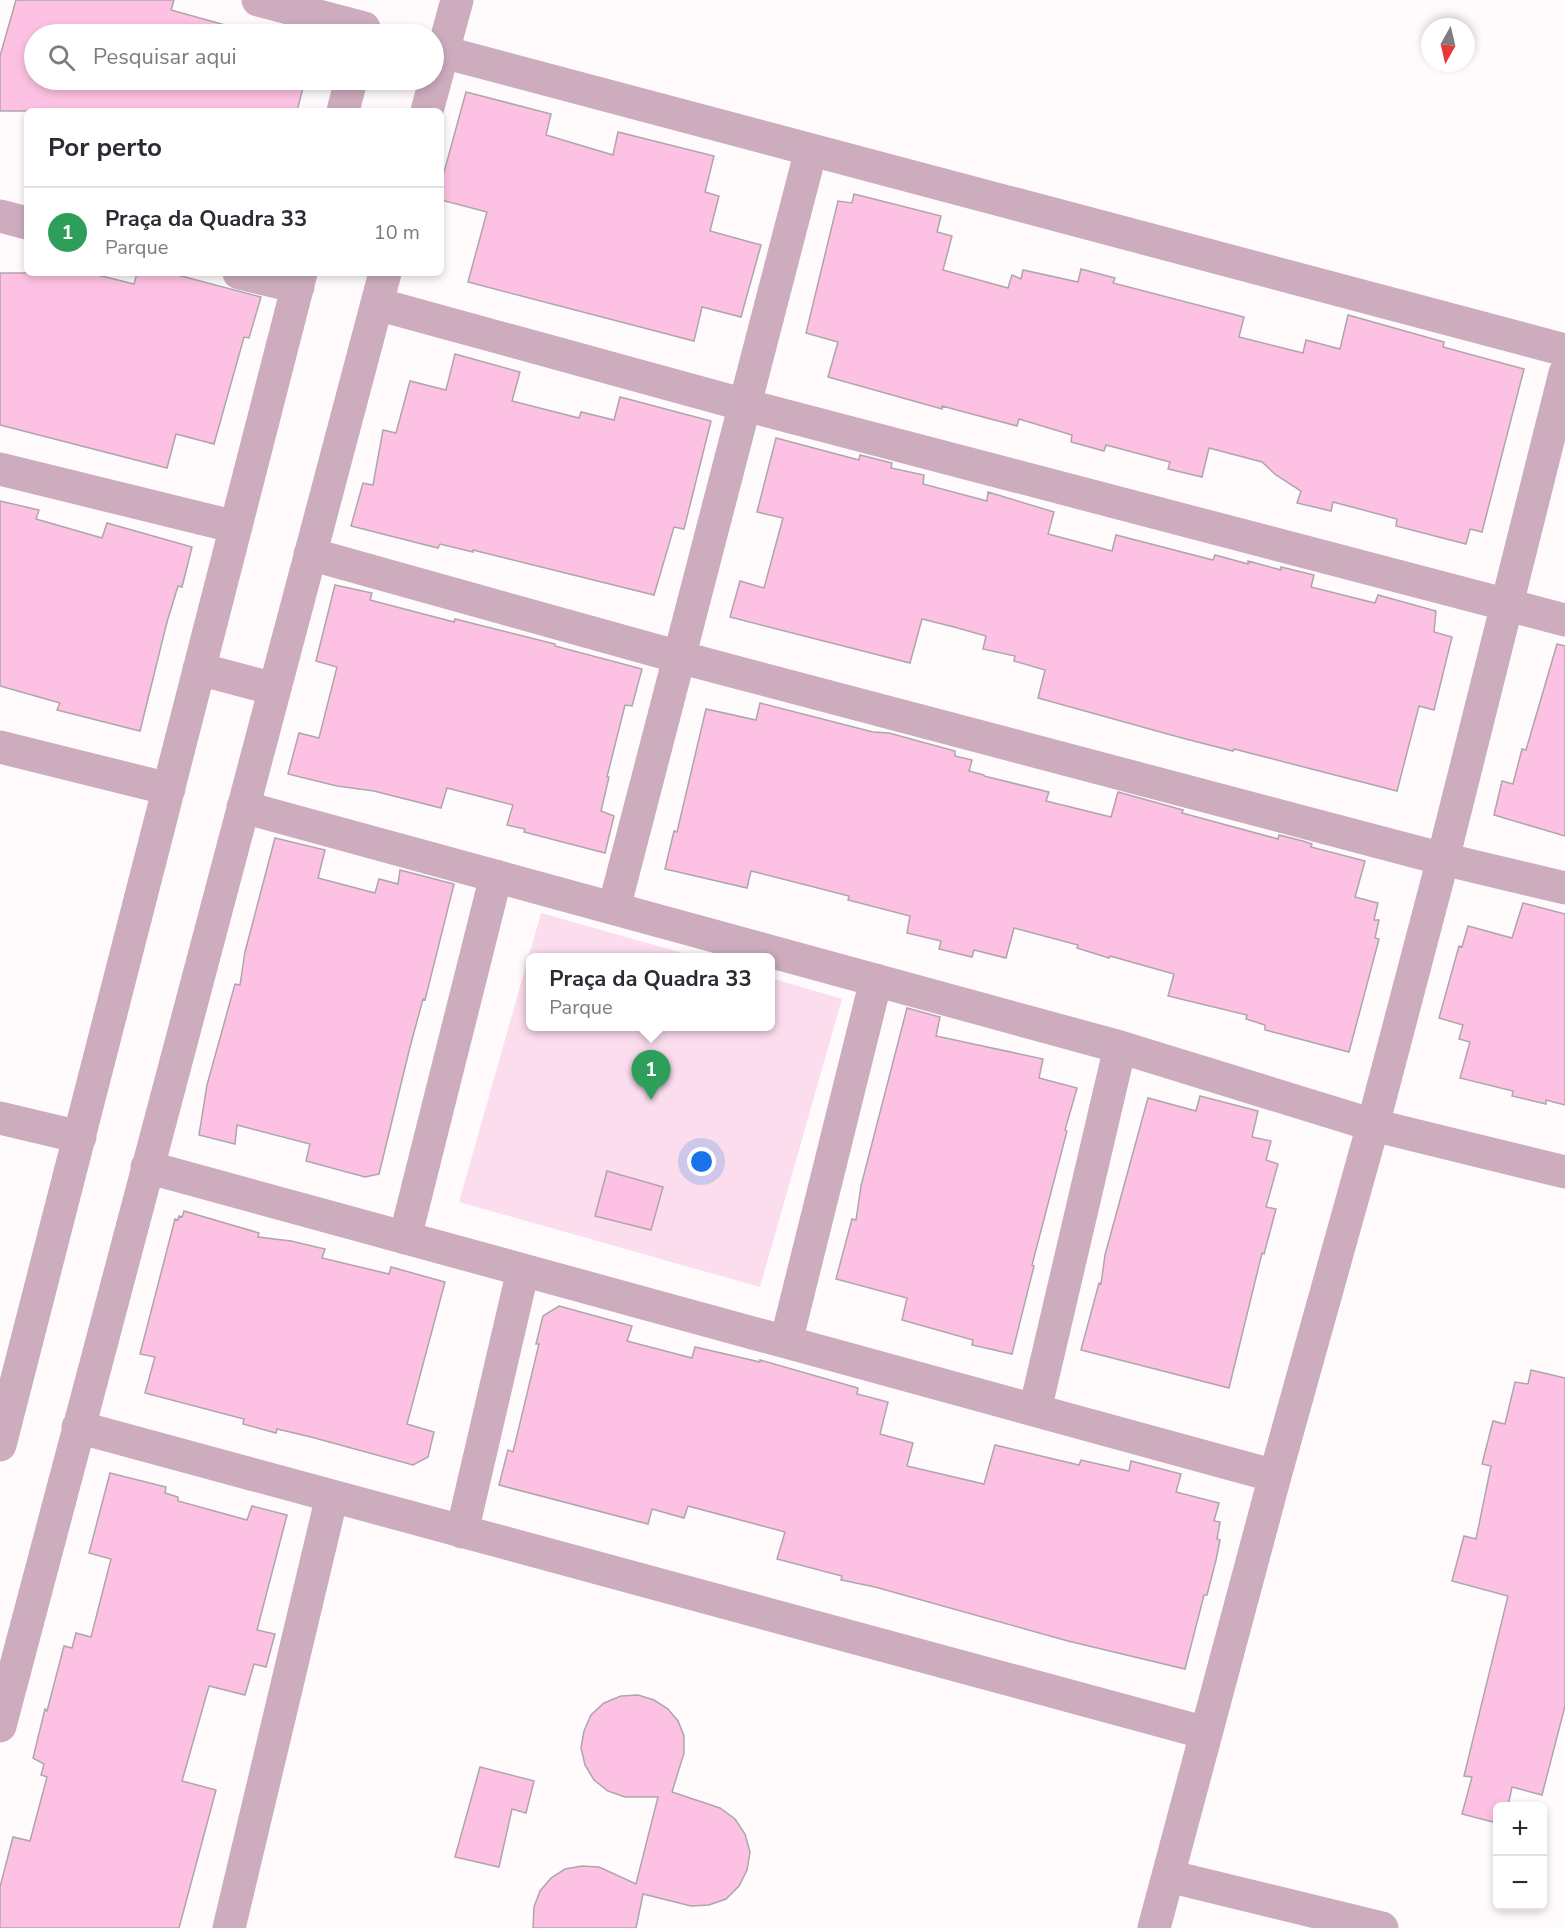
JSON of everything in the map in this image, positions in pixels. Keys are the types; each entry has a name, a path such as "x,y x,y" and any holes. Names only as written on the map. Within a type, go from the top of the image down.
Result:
{"street":[{"path":"258,0 367,21"},
{"path":"444,49 458,0"},
{"path":"444,52 1565,350"},
{"path":"344,108 348,90"},
{"path":"429,108 433,90"},
{"path":"614,908 811,150"},
{"path":"0,216 24,222"},
{"path":"0,1445 4,1412 80,1137 299,280 265,276"},
{"path":"0,1726 9,1658 78,1427 381,288 745,405 1565,620"},
{"path":"1154,1928 1275,1476 1373,1125 1443,859 1565,373"},
{"path":"0,469 236,527"},
{"path":"310,554 679,657 1443,859 1565,888"},
{"path":"199,669 274,689"},
{"path":"0,747 169,789"},
{"path":"243,807 1119,1047 1373,1125 1565,1172"},
{"path":"405,1238 496,876"},
{"path":"786,1342 876,980"},
{"path":"1035,1410 1119,1047"},
{"path":"0,1118 80,1137"},
{"path":"147,1167 1275,1476"},
{"path":"462,1532 523,1270"},
{"path":"78,1427 1206,1733"},
{"path":"229,1928 332,1496"},
{"path":"1168,1876 1382,1928"}],"shaded area":[{"path":"541,913 683,953 530,953"},
{"path":"526,966 526,1031 775,1031 775,979 842,999 760,1287 459,1202"}],"building":[{"path":"16,0 174,0 171,10 222,24 24,24 24,90 302,90 298,108 24,108 24,111 0,111 0,56"},
{"path":"466,92 551,114 546,135 613,155 618,132 714,156 705,192 719,196 710,231 761,245 741,317 702,307 694,341 468,282 487,212 444,201 444,172"},
{"path":"854,194 941,216 937,232 952,236 943,270 1008,288 1012,275 1021,279 1023,270 1078,282 1081,269 1115,278 1113,283 1244,317 1239,337 1303,353 1306,340 1340,349 1348,315 1444,342 1443,347 1524,369 1482,532 1470,529 1466,544 1396,526 1397,519 1333,502 1331,511 1297,503 1301,491 1276,475 1262,462 1209,448 1202,477 1168,469 1170,462 1106,445 1104,451 1071,442 1072,435 1019,419 1017,426 942,406 942,409 828,377 838,342 806,333 838,201 852,203"},
{"path":"0,273 24,273 24,276 102,276 134,284 136,276 181,276 261,297 249,338 244,337 214,444 176,434 167,468 0,425"},
{"path":"455,354 520,372 512,401 579,418 581,412 614,420 620,397 711,421 684,529 674,527 654,595 473,550 473,552 440,544 438,548 351,526 363,483 373,485 383,430 396,433 410,381 446,390"},
{"path":"776,438 859,460 860,455 892,463 891,468 924,475 923,484 987,501 988,492 1054,512 1048,534 1112,551 1116,535 1213,560 1215,555 1281,570 1281,567 1314,575 1311,587 1375,603 1378,595 1436,611 1434,632 1452,637 1434,710 1419,706 1397,791 1182,738 1038,698 1045,670 1014,661 1015,656 983,649 986,636 954,627 922,619 910,663 730,617 740,581 764,588 783,518 757,512"},
{"path":"0,501 39,510 36,519 102,538 107,523 192,547 182,587 178,586 167,622 140,731 57,710 60,703 0,686"},
{"path":"335,585 372,593 370,600 454,622 455,619 555,644 555,646 642,669 632,706 625,705 607,777 609,777 601,811 614,816 605,853 524,832 525,829 507,825 513,805 447,788 441,808 374,791 337,786 288,774 299,733 319,738 337,667 316,661"},
{"path":"1557,644 1565,646 1565,836 1494,815 1502,781 1513,784 1522,749 1526,750"},
{"path":"760,703 955,751 955,756 972,760 969,771 1049,792 1046,801 1111,817 1118,792 1183,810 1182,813 1278,839 1279,835 1303,841 1312,844 1311,847 1365,861 1355,897 1378,903 1374,920 1379,920 1375,938 1379,939 1349,1052 1265,1030 1265,1025 1246,1019 1247,1015 1168,996 1174,974 1110,956 1109,958 1077,948 1078,945 1014,928 1006,958 974,950 972,957 939,949 941,941 907,933 910,916 848,900 849,896 751,871 747,888 665,869 674,831 677,832 706,709 756,720"},
{"path":"275,838 325,850 318,878 375,893 379,879 398,884 400,870 454,884 379,1174 365,1177 306,1161 310,1144 237,1125 235,1144 199,1135 207,1085 235,984 240,985 245,952"},
{"path":"1523,903 1565,914 1565,1105 1546,1100 1546,1104 1512,1096 1513,1091 1460,1078 1470,1042 1459,1039 1463,1025 1439,1018 1459,946 1462,947 1468,926 1512,938"},
{"path":"907,1008 940,1017 936,1036 1043,1059 1039,1078 1077,1088 1012,1354 972,1345 973,1340 902,1320 907,1298 836,1279 852,1219 856,1220 861,1186"},
{"path":"1200,1096 1258,1111 1252,1137 1271,1141 1266,1160 1278,1164 1266,1207 1276,1209 1264,1254 1262,1253 1229,1388 1081,1350 1099,1283 1101,1284 1105,1255 1148,1098 1196,1111"},
{"path":"607,1171 663,1187 651,1230 595,1216"},
{"path":"184,1211 259,1233 258,1237 291,1241 325,1249 322,1258 389,1274 391,1267 445,1282 407,1424 434,1432 428,1457 413,1465 277,1429 276,1433 243,1424 244,1419 145,1393 155,1357 140,1354 175,1219 182,1217"},
{"path":"559,1306 632,1326 627,1341 692,1358 695,1347 760,1362 760,1360 858,1388 857,1394 888,1402 880,1434 913,1443 907,1466 984,1484 995,1445 1079,1465 1081,1460 1129,1471 1131,1461 1181,1474 1176,1492 1219,1503 1214,1521 1220,1522 1217,1539 1220,1540 1216,1560 1207,1595 1204,1595 1185,1669 1068,1641 875,1587 841,1580 842,1576 777,1559 785,1532 688,1506 684,1518 652,1509 648,1524 499,1485 508,1450 513,1452 539,1344 536,1344 543,1316"},
{"path":"1531,1370 1565,1378 1565,1706 1542,1795 1512,1787 1509,1802 1493,1802 1493,1822 1462,1814 1472,1777 1464,1776 1508,1596 1452,1581 1464,1536 1476,1539 1491,1466 1482,1464 1493,1421 1505,1424 1515,1382 1528,1384"},
{"path":"110,1473 166,1487 165,1493 178,1497 178,1501 247,1520 252,1506 287,1515 257,1630 275,1634 266,1667 254,1664 245,1695 209,1686 182,1781 216,1790 179,1928 0,1928 0,1887 13,1837 30,1841 47,1777 41,1775 44,1764 33,1758 45,1709 47,1711 64,1646 72,1648 76,1633 91,1637 111,1559 89,1553"},
{"path":"638,1695 654,1700 668,1709 678,1721 684,1736 684,1753 672,1792 720,1808 735,1819 745,1834 750,1852 747,1870 739,1886 726,1899 709,1905 691,1906 643,1894 636,1928 533,1928 534,1907 540,1891 551,1878 565,1869 582,1866 599,1867 636,1884 658,1797 625,1797 608,1791 594,1780 585,1765 581,1748 584,1731 591,1715 604,1703 621,1696"},
{"path":"480,1767 534,1781 526,1813 512,1809 499,1867 455,1857"}],"place":[{"name":"Praça da Quadra 33","path":"651,1100"}]}
